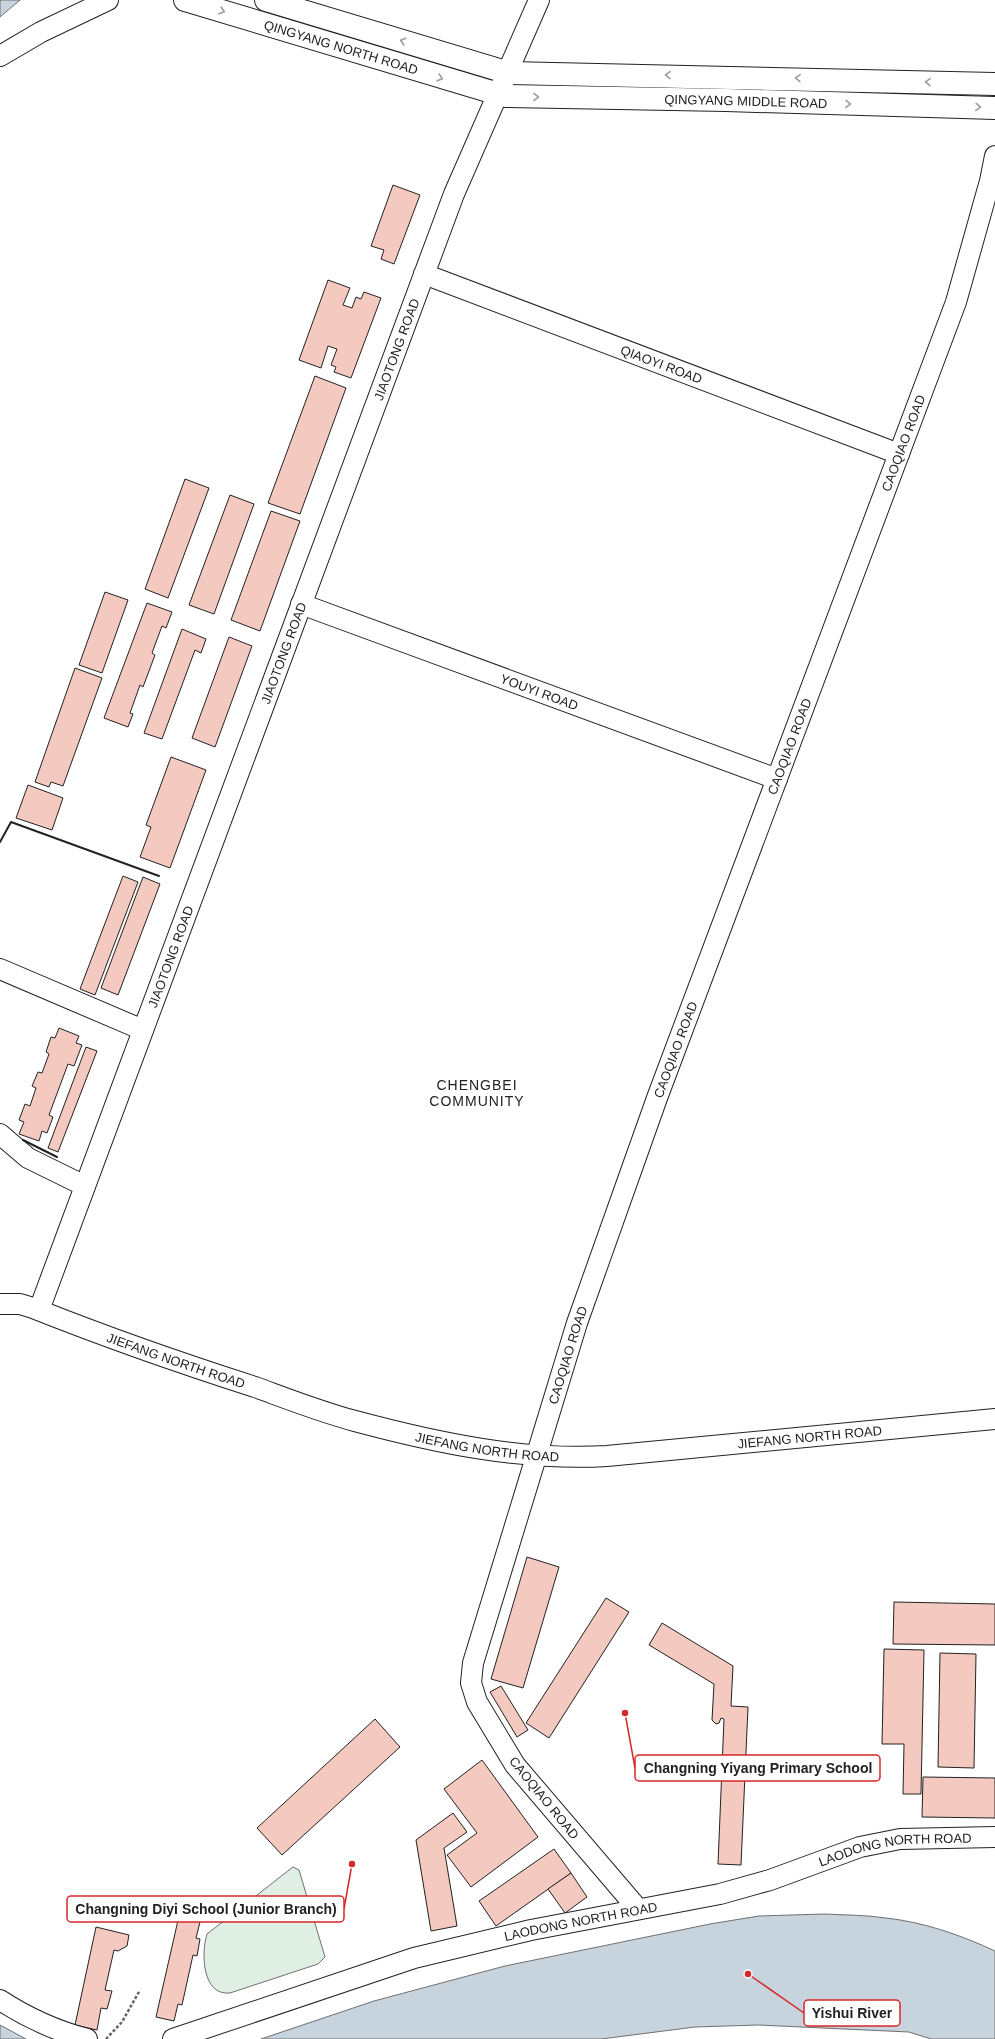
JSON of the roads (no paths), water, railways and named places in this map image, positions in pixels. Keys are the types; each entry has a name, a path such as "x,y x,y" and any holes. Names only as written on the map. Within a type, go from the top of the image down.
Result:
{"main road":[{"name":"QINGYANG NORTH ROAD","path":"185,0 498,94"},
{"name":"QINGYANG NORTH ROAD","path":"266,0 508,72"},
{"name":"QINGYANG MIDDLE ROAD","path":"508,72 995,84"},
{"name":"QINGYANG MIDDLE ROAD","path":"498,94 505,96 995,108"}],"street":[{"path":"0,56 41,32 108,0"},
{"name":"JIAOTONG ROAD","path":"39,1310 454,194 539,0"},
{"name":"CAOQIAO ROAD","path":"638,1909 515,1765 477,1702 471,1683 473,1663 577,1323 660,1090 956,302 990,181 995,156"},
{"name":"QIAOYI ROAD","path":"424,274 899,454"},
{"name":"YOUYI ROAD","path":"301,604 777,779"},
{"path":"0,969 143,1030"},
{"path":"0,1134 28,1158 86,1186"},
{"name":"JIEFANG NORTH ROAD","path":"0,1304 20,1304 39,1310 206,1371 354,1421 458,1445 536,1455 580,1458 608,1456 995,1419"},
{"name":"LAODONG NORTH ROAD","path":"173,2039 414,1958 531,1930 720,1894 770,1880 860,1846 900,1839 995,1837"},
{"path":"0,2000 12,2008 68,2034 87,2039"}],"place":[{"name":"Changning Yiyang Primary School","path":"625,1713"},
{"name":"Changning Diyi School (Junior Branch)","path":"352,1864"},
{"name":"Yishui River","path":"748,1974"}],"district":[{"name":"CHENGBEI COMMUNITY","path":"477,1094"}]}
